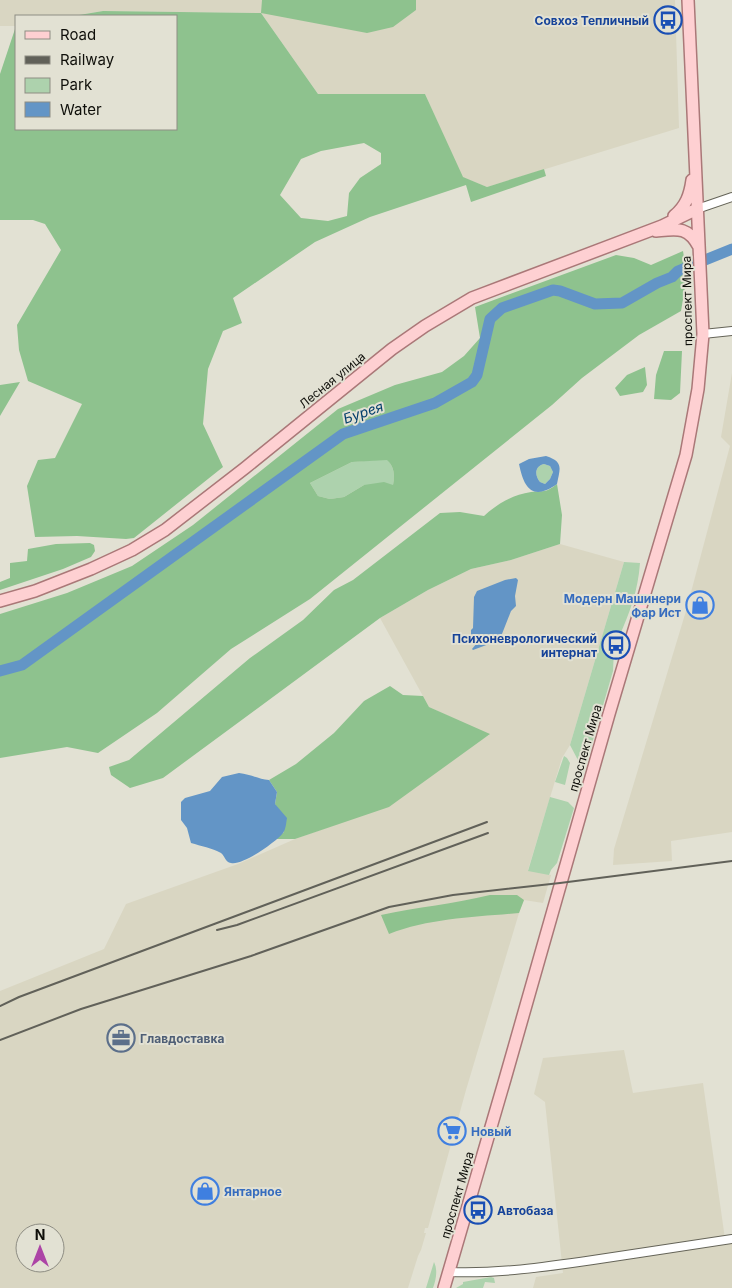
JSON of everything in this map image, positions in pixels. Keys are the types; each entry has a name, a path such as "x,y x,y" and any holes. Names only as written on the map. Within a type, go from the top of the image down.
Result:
{"main road":[{"path":"665,224 683,208 688,198 695,148 688,0"},
{"name":"проспект Мира","path":"444,1288 611,706 686,455 698,389 703,334 695,148"},
{"name":"Лесная улица","path":"0,601 35,591 91,569 132,550 166,530 392,349 425,326 472,298 665,224 698,209"},
{"path":"644,232 675,229 687,231 694,238 700,251"}],"street":[{"path":"698,209 732,197"},
{"path":"703,334 732,331"},
{"path":"449,1272 476,1274 497,1272 732,1239"}],"shaded area":[{"path":"0,0 675,0 679,128 487,187 462,177 425,94 318,94 261,13 103,11 79,15 15,15 15,26 0,26"},
{"path":"732,373 732,832 671,841 672,861 613,865 614,849 686,611 730,446 721,437"},
{"path":"560,544 624,562 570,745 562,758 528,870 551,875 543,903 524,900 519,913 466,1090 428,1228 425,1228 424,1233 426,1233 408,1288 0,1288 0,991 104,949 126,904 238,864 295,839 337,824 489,735 429,707 380,618 428,590 471,569 511,560"},
{"path":"624,1050 633,1093 703,1083 725,1239 732,1238 732,1288 533,1288 536,1277 563,1273 545,1102 534,1094 543,1058"}],"green space":[{"path":"262,0 416,0 416,10 393,27 367,33 261,13"},
{"path":"103,11 261,13 318,94 425,94 463,177 487,187 544,169 546,176 471,202 466,185 370,217 315,242 233,298 242,323 223,331 208,369 203,424 223,467 134,538 126,539 77,536 35,537 27,486 38,460 55,458 82,404 28,381 19,350 17,325 61,250 45,224 33,220 0,220 0,74 15,29 15,130 178,130 178,15 79,15","holes":["364,143 381,153 381,164 360,178 349,193 347,216 328,221 301,218 280,195 301,159 321,151"]},
{"path":"683,251 687,276 681,311 639,335 582,378 552,405 310,599 231,649 157,713 98,753 67,747 0,758 0,614 67,593 132,566 193,525 338,409 395,385 442,372 464,356 480,338 475,307 616,255 634,258 651,265","holes":["387,460 393,471 393,485 384,482 364,485 344,497 330,499 318,496 310,483 352,462"]},
{"path":"664,351 682,351 680,393 671,400 654,399 656,375"},
{"path":"645,367 647,385 643,392 620,396 615,388 627,375"},
{"path":"20,382 0,416 0,385"},
{"path":"387,459 393,471 393,485 364,485 344,497 330,499 318,496 310,483 352,462"},
{"path":"544,464 550,466 553,472 545,484 540,482 536,474 537,469"},
{"path":"557,484 562,515 560,544 511,560 471,569 428,590 380,618 163,778 130,788 111,775 109,767 129,760 250,658 303,620 334,590 353,580 440,513 460,512 484,516 511,498 524,493 546,490"},
{"path":"90,543 94,545 95,551 91,557 63,569 0,590 0,582 10,578 10,563 27,561 28,549 56,544"},
{"path":"624,562 640,563 637,583 630,610 619,637 613,639 613,671 579,788 576,785 580,764 570,745"},
{"path":"390,686 403,695 423,696 429,707 490,734 389,807 295,839 275,839 284,832 275,804 277,792 269,780 296,764 334,733 364,701"},
{"path":"564,756 570,763 565,785 555,782"},
{"path":"550,797 568,802 574,808 557,863 549,875 528,871"},
{"path":"490,895 517,895 524,900 519,913 437,921 389,934 381,915 463,901"},
{"path":"434,1262 436,1278 434,1285 433,1288 426,1288"},
{"path":"494,1278 495,1283 485,1282 483,1288 456,1288 463,1284 463,1282"}],"water":[{"path":"546,456 556,461 560,470 557,484 542,492 531,490 524,480 519,464 529,459","holes":["544,464 550,466 553,472 550,479 545,484 540,482 537,477 537,469"]},
{"path":"516,578 518,580 515,596 516,606 511,611 500,639 473,650 477,643 471,639 471,630 473,628 474,597 477,591 505,580"},
{"path":"239,773 269,780 277,792 275,804 287,818 284,831 273,842 243,861 231,863 218,851 191,843 187,828 181,820 181,802 185,798 210,791 222,777"}],"waterway":[{"name":"Бурея","path":"0,671 22,665 343,434 435,403 472,382 477,375 490,319 502,308 553,290 595,304 622,303 657,283 672,277 678,271 732,249"}],"railway":[{"path":"0,1006 19,997 487,822"},
{"path":"217,930 237,925 488,833"},
{"path":"0,1040 81,1009 251,956 389,907 453,895 732,861"}],"place":[{"name":"Совхоз Тепличный","path":"668,20"},
{"name":"Модерн Машинери Фар Ист","path":"700,605"},
{"name":"Психоневрологический интернат","path":"616,645"},
{"name":"Главдоставка","path":"121,1038"},
{"name":"Новый","path":"452,1131"},
{"name":"Янтарное","path":"205,1191"},
{"name":"Автобаза","path":"478,1210"}]}
